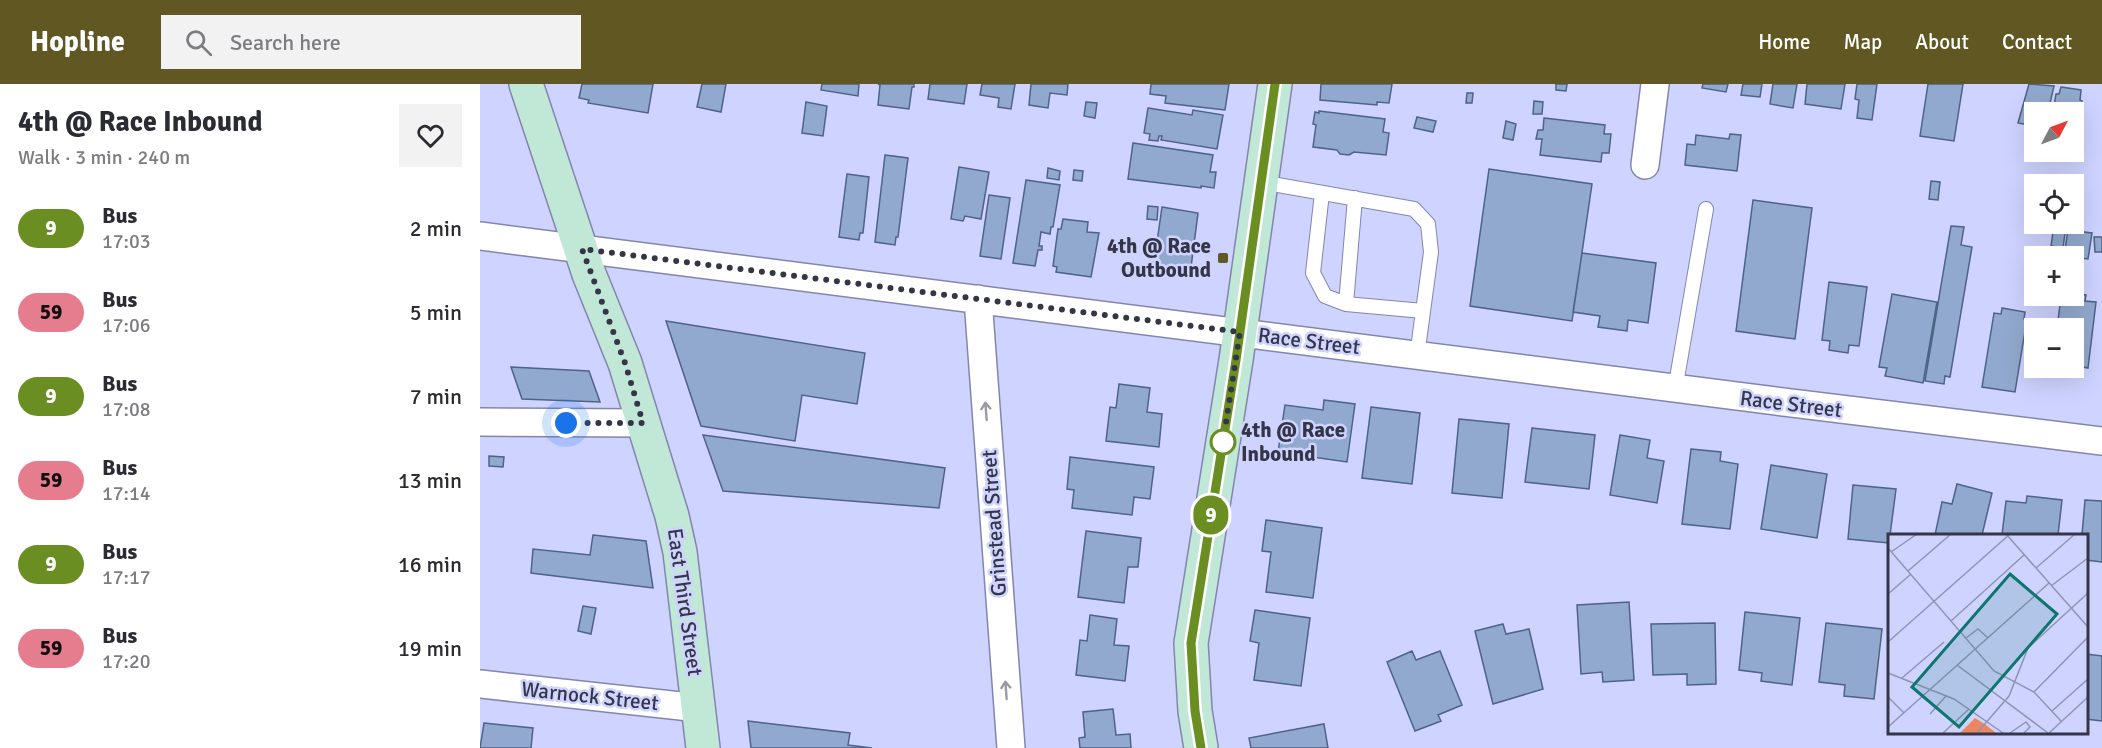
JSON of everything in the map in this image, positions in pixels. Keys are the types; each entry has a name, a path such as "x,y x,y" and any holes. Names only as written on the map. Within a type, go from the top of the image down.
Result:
{"main road":[{"name":"East Third Street","path":"526,84 582,249 625,363 672,516 680,552 703,748"},
{"path":"1201,748 1195,711 1191,643 1240,332 1275,84"}],"street":[{"path":"1645,165 1655,84"},
{"name":"Race Street","path":"480,236 1240,332 1675,390 2102,441"},
{"name":"Grinstead Street","path":"978,299 1011,748"},
{"path":"480,422 643,423"},
{"name":"Warnock Street","path":"480,684 699,708"}],"lane":[{"path":"1261,182 1414,209 1428,224 1431,252 1418,356"},
{"path":"1322,193 1313,273 1325,296 1346,304 1422,311"},
{"path":"1346,304 1355,198"},
{"path":"1675,390 1706,209"}],"building":[{"path":"582,84 653,84 648,113 588,103 589,100 579,98"},
{"path":"702,84 726,84 721,112 697,107"},
{"path":"822,84 859,84 858,96 821,90"},
{"path":"878,84 914,84 909,109 878,105 880,85"},
{"path":"930,84 967,84 964,104 928,99"},
{"path":"982,84 1015,84 1011,109 998,107 999,98 980,95"},
{"path":"1031,84 1068,84 1067,95 1050,93 1048,108 1029,105"},
{"path":"1151,84 1229,84 1225,110 1165,103 1166,96 1150,94"},
{"path":"1321,84 1392,84 1389,103 1377,102 1377,105 1320,100"},
{"path":"1556,84 1567,84 1566,91 1556,90"},
{"path":"1703,84 1728,84 1726,92 1702,88"},
{"path":"1743,84 1762,84 1760,97 1741,95"},
{"path":"1773,84 1797,84 1793,108 1770,104"},
{"path":"1807,84 1845,84 1841,109 1805,104"},
{"path":"1857,84 1877,84 1872,120 1857,118 1859,100 1855,99"},
{"path":"1928,84 1963,84 1954,141 1920,136"},
{"path":"2029,84 2054,86 2050,102 2024,102 2024,124 2018,123"},
{"path":"2061,87 2081,90 2082,102 2055,102 2056,94 2059,94"},
{"path":"1467,93 1473,93 1472,103 1466,103"},
{"path":"1534,101 1543,102 1542,114 1533,114"},
{"path":"806,102 827,106 823,136 802,133"},
{"path":"1086,102 1097,103 1095,118 1084,116"},
{"path":"1148,108 1192,115 1193,110 1223,115 1217,149 1161,140 1162,136 1159,136 1158,141 1149,140 1150,134 1144,133"},
{"path":"1319,111 1385,119 1383,132 1389,133 1386,155 1354,152 1349,155 1340,154 1337,150 1313,147 1315,112 1319,113"},
{"path":"1417,117 1436,121 1433,132 1414,128"},
{"path":"1544,118 1605,125 1604,134 1611,134 1609,153 1602,153 1601,162 1540,155 1542,139 1536,139 1538,130 1543,130"},
{"path":"1506,121 1516,124 1513,140 1503,138"},
{"path":"1730,134 1741,135 1737,171 1685,165 1687,144 1695,145 1696,135 1729,139"},
{"path":"1133,143 1213,155 1210,172 1216,172 1214,188 1128,179"},
{"path":"885,155 908,158 895,245 875,242"},
{"path":"959,167 989,172 981,219 965,216 963,221 951,219"},
{"path":"1048,168 1060,171 1059,180 1047,178"},
{"path":"1489,169 1592,184 1572,321 1470,306"},
{"path":"1074,170 1083,171 1082,181 1073,180"},
{"path":"847,174 869,177 863,233 860,233 859,240 839,237"},
{"path":"1026,180 1060,185 1053,227 1051,227 1050,234 1041,232 1039,246 1042,246 1042,250 1038,250 1035,266 1013,263"},
{"path":"1931,181 1940,182 1938,200 1929,199"},
{"path":"989,195 1010,198 1001,259 980,256"},
{"path":"1753,200 1812,208 1795,339 1736,331"},
{"path":"1148,206 1158,207 1157,220 1147,219"},
{"path":"1162,207 1198,213 1190,275 1153,270"},
{"path":"1063,219 1088,222 1087,232 1099,233 1091,277 1056,272 1057,267 1053,266 1058,229 1061,229"},
{"path":"1951,226 1964,227 1961,245 1972,247 1950,377 1945,376 1944,384 1925,381"},
{"path":"2092,233 2088,259 2084,258 2084,246 2066,246 2067,234"},
{"path":"2053,234 2065,234 2063,246 2051,246"},
{"path":"2094,237 2102,237 2102,252 2095,252"},
{"path":"1582,253 1656,263 1648,323 1628,320 1627,331 1598,327 1600,316 1573,312"},
{"path":"1829,282 1867,287 1859,346 1849,345 1848,353 1829,350 1830,341 1822,340"},
{"path":"1892,294 1937,302 1923,383 1885,376 1887,368 1879,367"},
{"path":"2084,295 2086,295 2085,301 2096,302 2088,368 2084,367 2084,318 2058,318 2060,306 2084,306"},
{"path":"2002,308 2025,312 2024,337 2015,392 1982,387 1994,313 2001,314"},
{"path":"666,321 865,353 857,404 802,395 795,441 701,426"},
{"path":"511,367 589,371 600,402 522,399"},
{"path":"1119,384 1150,388 1147,412 1162,414 1159,447 1106,441 1110,407 1116,408"},
{"path":"1324,400 1355,404 1347,462 1278,452 1285,405 1323,410"},
{"path":"1371,407 1420,413 1412,484 1362,478"},
{"path":"1459,419 1509,424 1502,498 1452,493"},
{"path":"1532,428 1595,435 1589,489 1525,482"},
{"path":"703,435 945,468 939,508 723,491"},
{"path":"1620,435 1650,440 1647,458 1664,461 1657,503 1610,495"},
{"path":"1691,449 1721,452 1720,461 1738,464 1730,529 1682,524"},
{"path":"489,456 504,457 503,467 489,466"},
{"path":"1070,457 1154,467 1150,499 1134,497 1132,515 1072,508 1074,490 1067,489"},
{"path":"1771,465 1827,474 1817,538 1761,529"},
{"path":"1957,484 1992,493 1982,534 1935,534 1942,502 1952,504"},
{"path":"1853,485 1896,489 1888,543 1848,539"},
{"path":"2027,496 2062,500 2058,534 2002,534 2006,501 2026,503"},
{"path":"2085,500 2102,501 2102,562 2087,560 2087,534 2082,534"},
{"path":"1266,520 1322,528 1313,598 1266,592 1271,552 1262,551"},
{"path":"1086,531 1141,538 1138,567 1128,567 1124,603 1078,597"},
{"path":"593,535 646,541 653,588 531,573 533,549 590,555"},
{"path":"1629,602 1634,680 1603,682 1602,672 1581,674 1577,605"},
{"path":"583,606 596,608 591,634 578,631"},
{"path":"1255,610 1310,618 1301,686 1254,680 1259,643 1250,641"},
{"path":"1745,612 1800,618 1792,685 1761,681 1762,673 1739,670"},
{"path":"1090,615 1117,619 1114,645 1129,646 1125,681 1076,675 1080,640 1087,641"},
{"path":"1715,623 1716,684 1687,685 1687,674 1653,675 1651,624"},
{"path":"1826,623 1882,629 1874,699 1844,696 1845,685 1819,682"},
{"path":"1503,624 1506,634 1529,629 1543,689 1493,704 1475,631"},
{"path":"1412,651 1416,660 1440,651 1462,705 1438,715 1441,721 1415,731 1387,662"},
{"path":"2087,654 2102,656 2102,721 2087,719"},
{"path":"1113,709 1116,735 1130,734 1131,748 1080,748 1079,738 1085,737 1083,712"},
{"path":"748,721 850,733 848,745 872,748 751,748"},
{"path":"484,723 533,728 531,748 480,748"},
{"path":"1324,724 1328,748 1251,748 1249,738"}],"bus line":[{"name":"9","path":"1201,748 1195,711 1191,643 1236,360 1275,84"}],"place":[{"name":"4th @ Race Outbound","path":"1223,258"},
{"name":"4th @ Race Inbound","path":"1223,442"}],"route":[{"path":"566,423 643,423 625,363 589,274 582,249 1240,332 1223,442"}]}
